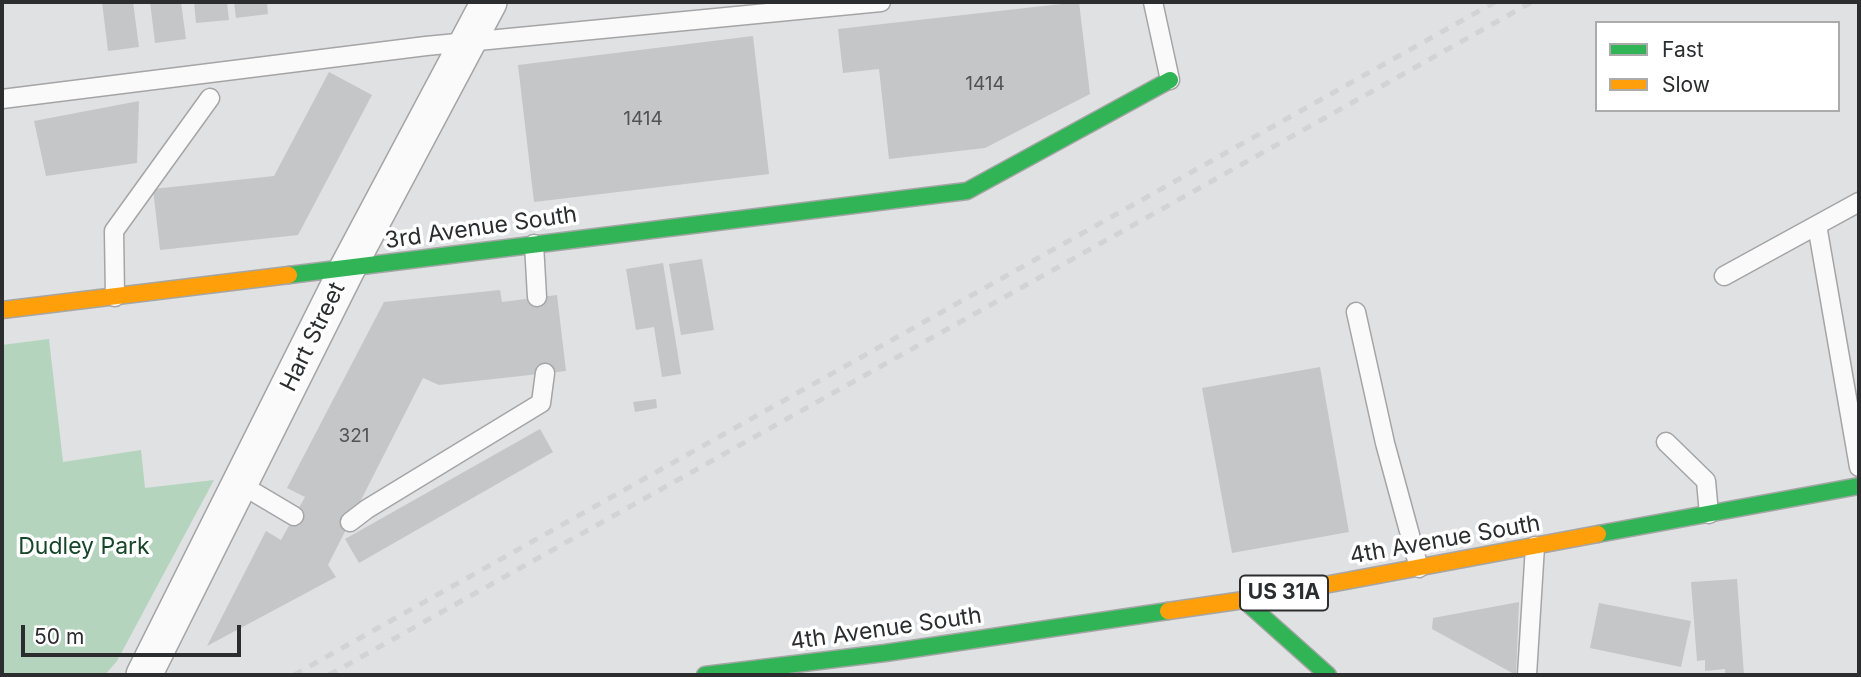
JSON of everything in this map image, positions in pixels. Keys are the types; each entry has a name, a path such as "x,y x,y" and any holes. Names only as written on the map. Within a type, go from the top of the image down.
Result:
{"street":[{"name":"Hart Street","path":"144,675 347,269 489,2"},
{"name":"3rd Avenue South","path":"2,310 967,191 1170,80"},
{"name":"4th Avenue South","path":"705,675 885,653 1244,600 1859,486"},
{"path":"1244,600 1328,675"}],"lane":[{"path":"2,99 467,43 881,2"},
{"path":"1153,2 1170,80"},
{"path":"115,297 114,232 210,98"},
{"path":"1724,276 1859,202"},
{"path":"1817,225 1859,467"},
{"path":"534,244 537,297"},
{"path":"1356,312 1385,443 1419,568"},
{"path":"350,522 541,403 545,373"},
{"path":"1666,442 1706,481 1709,514"},
{"path":"240,484 295,516"},
{"path":"1527,675 1535,547"},
{"path":"873,675 885,653"}],"green space":[{"name":"Dudley Park","path":"49,339 63,462 141,450 145,488 214,480 117,661 105,675 2,675 2,345"}],"building":[{"path":"102,2 133,2 139,47 108,51"},
{"path":"150,2 181,2 186,39 155,43"},
{"path":"194,2 227,2 229,20 196,23"},
{"path":"234,2 267,2 268,14 236,18"},
{"path":"1079,2 1090,94 985,148 889,159 879,69 843,73 838,29"},
{"path":"753,36 769,174 534,202 518,65"},
{"path":"329,72 372,95 298,235 160,250 153,189 274,176"},
{"path":"139,101 137,163 46,176 34,121"},
{"path":"702,259 714,330 681,335 669,264"},
{"path":"663,263 681,374 662,377 654,327 636,330 626,269"},
{"path":"500,290 502,302 557,295 566,371 439,385 423,378 328,565 336,577 207,646 266,531 281,540 305,497 287,488 384,302"},
{"path":"1320,367 1349,532 1232,553 1202,388"},
{"path":"656,399 657,408 635,412 633,402"},
{"path":"540,429 553,452 359,563 345,539"},
{"path":"1737,579 1744,675 1725,675 1725,669 1705,671 1705,660 1697,661 1691,582"},
{"path":"1519,602 1516,675 1432,629 1433,618"},
{"path":"1599,603 1691,621 1681,667 1590,648"}],"railway":[{"path":"294,675 1495,2"},
{"path":"329,675 1532,2"}],"traffic: fast":[{"path":"289,275 967,191 1170,80"},
{"path":"1598,534 1859,486"},
{"path":"1244,600 1328,675"},
{"path":"705,675 885,653 1168,611"}],"traffic: slow":[{"path":"2,310 289,275"},
{"path":"1168,611 1244,600 1598,534"}]}
